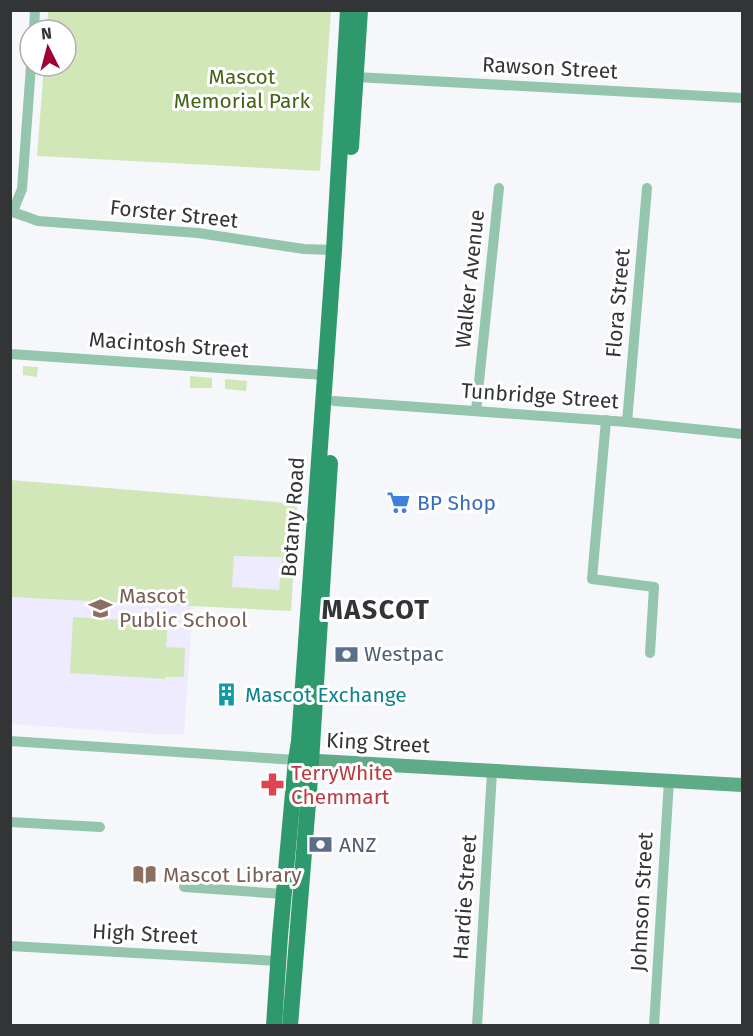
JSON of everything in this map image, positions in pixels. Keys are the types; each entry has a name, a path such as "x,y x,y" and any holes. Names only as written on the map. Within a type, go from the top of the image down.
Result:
{"main road":[{"name":"Botany Road","path":"274,1026 284,894 303,760 300,729 334,250 348,10"},
{"name":"Botany Road","path":"290,1026 303,760 334,402 360,10"},
{"name":"King Street","path":"303,760 742,785"}],"street":[{"name":"Rawson Street","path":"356,77 742,98"},
{"path":"12,211 22,189 30,78"},
{"name":"Walker Avenue","path":"476,411 499,188"},
{"name":"Flora Street","path":"627,422 647,188"},
{"name":"Forster Street","path":"12,211 38,221 198,233 304,249 334,250"},
{"name":"Macintosh Street","path":"10,354 325,375"},
{"name":"Tunbridge Street","path":"334,402 606,420 742,434"},
{"path":"606,420 592,579 654,586 650,653"},
{"name":"King Street","path":"10,741 303,760"},
{"name":"Hardie Street","path":"477,1026 492,772"},
{"name":"Johnson Street","path":"654,1026 669,780"},
{"path":"10,822 100,827"},
{"path":"184,887 284,894"},
{"name":"High Street","path":"10,946 278,961"}],"shaded area":[{"name":"Mascot Public School","path":"10,480 298,503 291,611 193,605 184,734 11,724"}],"green space":[{"name":"Mascot Memorial Park","path":"48,11 331,11 320,171 37,156 43,78 78,78 78,18 48,18"},
{"path":"23,366 38,367 37,377 23,375"},
{"path":"190,376 212,378 212,388 190,388"},
{"path":"225,379 247,381 246,391 225,389"},
{"path":"10,480 297,504 291,611 11,597","holes":["284,535 279,590 232,587 234,556 281,557"]},
{"path":"73,617 168,623 166,647 185,648 184,677 165,677 165,679 70,673"}],"place":[{"name":"BP Shop","path":"399,503"},
{"name":"Mascot Public School","path":"101,608"},
{"name":"Westpac","path":"346,654"},
{"name":"Mascot Exchange","path":"227,695"},
{"name":"TerryWhite Chemmart","path":"273,785"},
{"name":"ANZ","path":"321,845"},
{"name":"Mascot Library","path":"145,875"}],"district":[{"name":"MASCOT","path":"376,610"}]}
